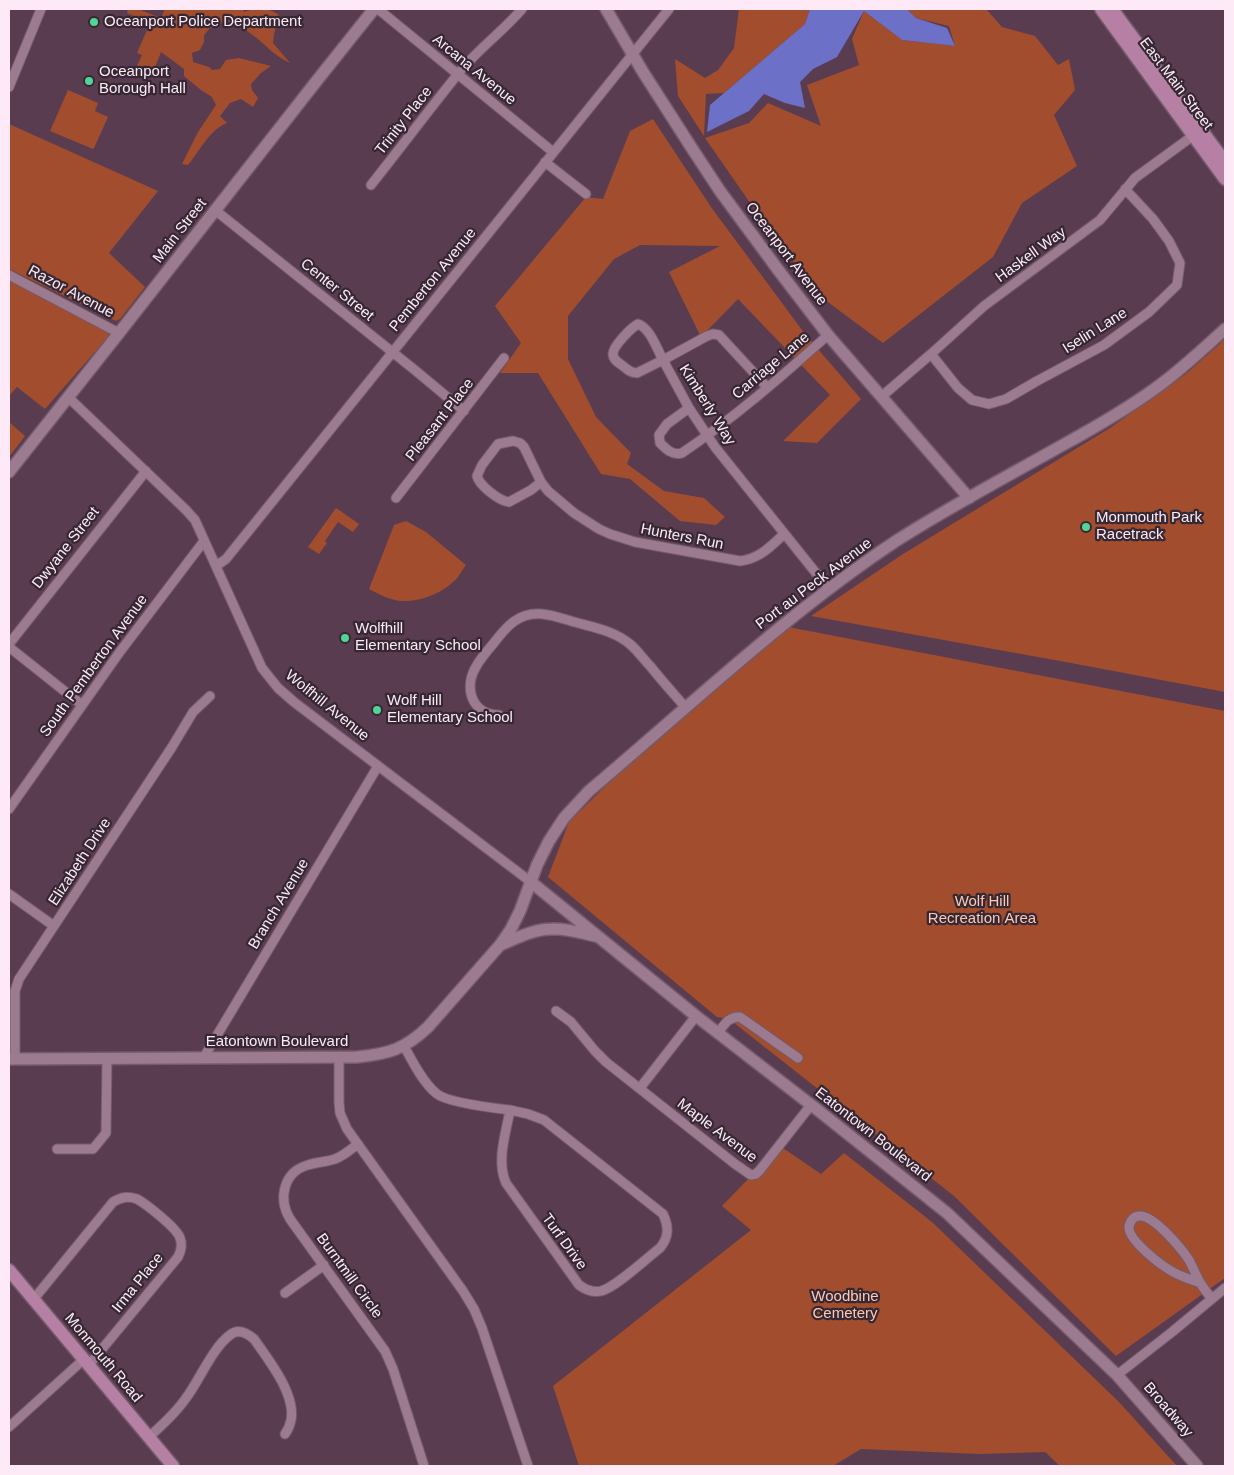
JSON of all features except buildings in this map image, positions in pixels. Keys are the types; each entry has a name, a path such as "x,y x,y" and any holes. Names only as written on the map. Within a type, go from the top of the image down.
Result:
{"main road":[{"name":"East Main Street","path":"1101,9 1225,179"},
{"name":"East Main Street","path":"1112,9 1225,162"},
{"name":"Monmouth Road","path":"9,1270 173,1466"}],"street":[{"path":"9,86 41,9"},
{"name":"Arcana Avenue","path":"376,9 553,152"},
{"name":"Main Street","path":"9,472 376,9"},
{"name":"Trinity Place","path":"371,185 481,48 514,19 522,9"},
{"name":"Oceanport Avenue","path":"606,9 632,54 720,191 828,335 969,498"},
{"name":"Pemberton Avenue","path":"216,566 226,559 669,9"},
{"name":"Haskell Way","path":"881,397 932,354 984,306 1100,220 1135,178 1194,135"},
{"path":"545,162 586,194"},
{"name":"Iselin Lane","path":"932,354 958,388 972,400 989,404 1006,399 1104,345 1149,312 1176,285 1180,263 1159,226 1125,189"},
{"name":"Center Street","path":"215,210 432,383 464,411"},
{"name":"Razor Avenue","path":"9,275 120,333"},
{"path":"640,324 648,332 663,360 637,374 632,373 620,364 615,359 613,353 628,331 633,326 640,324"},
{"name":"Port au Peck Avenue","path":"500,944 511,929 520,911 549,841 572,808 589,791 778,628 828,588 899,540 1133,404 1175,373 1225,329"},
{"name":"Kimberly Way","path":"767,388 723,337 719,335 713,334 663,360 689,408 707,436 828,588"},
{"name":"Carriage Lane","path":"689,408 664,427 658,435 658,441 666,449 678,454 707,436 767,388 828,335"},
{"name":"Pleasant Place","path":"396,498 504,358"},
{"name":"Wolfhill Avenue","path":"68,397 190,514 198,526 249,642 267,676 278,688 531,882 596,936"},
{"path":"518,442 524,447 541,482 531,490 508,502 499,499 481,484 476,476 498,444 518,442"},
{"name":"Dwyane Street","path":"9,645 146,471"},
{"name":"Hunters Run","path":"541,482 548,491 574,513 599,529 624,539 736,561 751,559 762,554 784,534"},
{"name":"South Pemberton Avenue","path":"9,809 119,653 204,541"},
{"path":"499,715 485,712 475,703 470,688 472,675 478,662 505,628 518,618 532,614 545,614 602,629 623,639 636,650 686,708"},
{"path":"9,645 82,705"},
{"name":"Elizabeth Drive","path":"12,1059 16,985 19,979 172,747 193,712 210,696"},
{"name":"Branch Avenue","path":"204,1058 378,766"},
{"path":"9,894 54,926"},
{"path":"500,944 536,931 552,929 596,936"},
{"name":"Eatontown Boulevard","path":"596,936 947,1213 1117,1375"},
{"name":"Eatontown Boulevard","path":"12,1059 339,1057 378,1055 404,1046 418,1037 500,944"},
{"path":"556,1011 571,1022 595,1051 640,1088 696,1016"},
{"path":"718,1033 729,1019 740,1017 798,1058"},
{"name":"Turf Drive","path":"404,1046 415,1066 433,1090 443,1098 510,1110 538,1117 663,1214 668,1228 667,1235 660,1248 606,1290 585,1290 579,1285 506,1183 502,1170 502,1160 510,1110"},
{"path":"339,1057 340,1113 347,1129 474,1309 528,1466"},
{"path":"57,1149 93,1149 106,1133 107,1059"},
{"name":"Maple Avenue","path":"640,1088 751,1175 756,1174 760,1170 811,1105"},
{"name":"Burntmill Circle","path":"358,1144 335,1159 300,1168 290,1177 284,1188 283,1201 288,1214 385,1351 393,1369 424,1466"},
{"name":"Irma Place","path":"33,1300 113,1202 119,1199 129,1197 142,1202 177,1231 181,1241 178,1257 86,1363"},
{"path":"1200,1283 1174,1272 1141,1248 1130,1235 1129,1224 1133,1218 1145,1216 1156,1222 1189,1260 1200,1283 1212,1299"},
{"path":"285,1293 324,1266"},
{"path":"1117,1375 1225,1288"},
{"path":"149,1437 186,1398 222,1343 234,1332 249,1334 254,1339 282,1380 288,1395 292,1414 290,1426 285,1434"},
{"path":"9,1427 86,1363"},
{"name":"Broadway","path":"1117,1375 1196,1466"}],"green space":[{"path":"128,9 138,9 161,18 165,9 243,9 244,12 253,9 271,10 279,15 273,43 290,63 275,54 251,33 225,20 218,26 210,28 204,35 204,42 200,50 192,53 193,62 209,67 212,70 220,69 226,60 239,58 271,66 251,84 252,90 258,98 253,107 241,99 230,103 220,116 227,123 210,136 188,165 182,164 198,132 216,105 212,97 184,76 184,69 161,52 152,75 136,68 142,55 137,53 150,23 127,13"},
{"path":"739,9 810,9 805,24 724,93 706,94 704,136 678,96 675,59 705,78 718,70 734,48"},
{"path":"907,9 986,9 1002,27 1035,36 1058,65 1069,59 1075,90 1054,115 1077,166 1022,203 993,257 883,343 821,297 771,233 705,138 749,123 768,103 821,126 807,85 859,65 852,39 864,11 902,40 955,46 949,26 916,18"},
{"path":"68,90 98,103 95,111 108,117 93,149 50,131"},
{"path":"653,119 711,207 805,334 861,399 817,443 783,441 830,395 738,299 701,337 669,272 720,246 640,245 614,259 568,316 568,359 596,417 631,453 627,464 664,491 704,498 725,517 716,525 680,521 630,479 601,474 538,373 500,373 521,343 495,306 586,197 603,199 630,131"},
{"path":"9,124 158,191 109,253 145,287 120,319 116,321 9,269"},
{"path":"9,280 106,328 109,334 45,409 17,387 9,396"},
{"name":"Monmouth Park Racetrack","path":"1225,339 1225,692 811,616 903,554 1110,428 1187,373"},
{"path":"9,422 25,436 9,457"},
{"path":"336,508 359,524 353,532 338,522 319,554 308,547"},
{"path":"406,521 426,532 466,565 452,583 439,592 417,600 399,601 369,589 394,525"},
{"name":"Wolf Hill Recreation Area","path":"788,627 1225,711 1225,1278 1116,1356 954,1196 729,1019 717,1017 548,877 569,822 653,739"},
{"name":"Woodbine Cemetery","path":"780,1146 821,1174 844,1153 932,1222 1119,1402 1177,1466 1060,1466 1045,1452 980,1454 861,1449 833,1466 579,1466 553,1386 751,1230 722,1206"}],"water":[{"path":"810,9 907,9 916,18 947,28 955,46 902,40 864,11 837,57 813,69 800,82 805,108 785,103 764,94 749,111 707,132 710,105 805,24"}],"place":[{"name":"Oceanport Police Department","path":"94,22"},
{"name":"Oceanport Borough Hall","path":"89,81"},
{"name":"Monmouth Park Racetrack","path":"1086,527"},
{"name":"Wolfhill Elementary School","path":"345,638"},
{"name":"Wolf Hill Elementary School","path":"377,710"}]}
